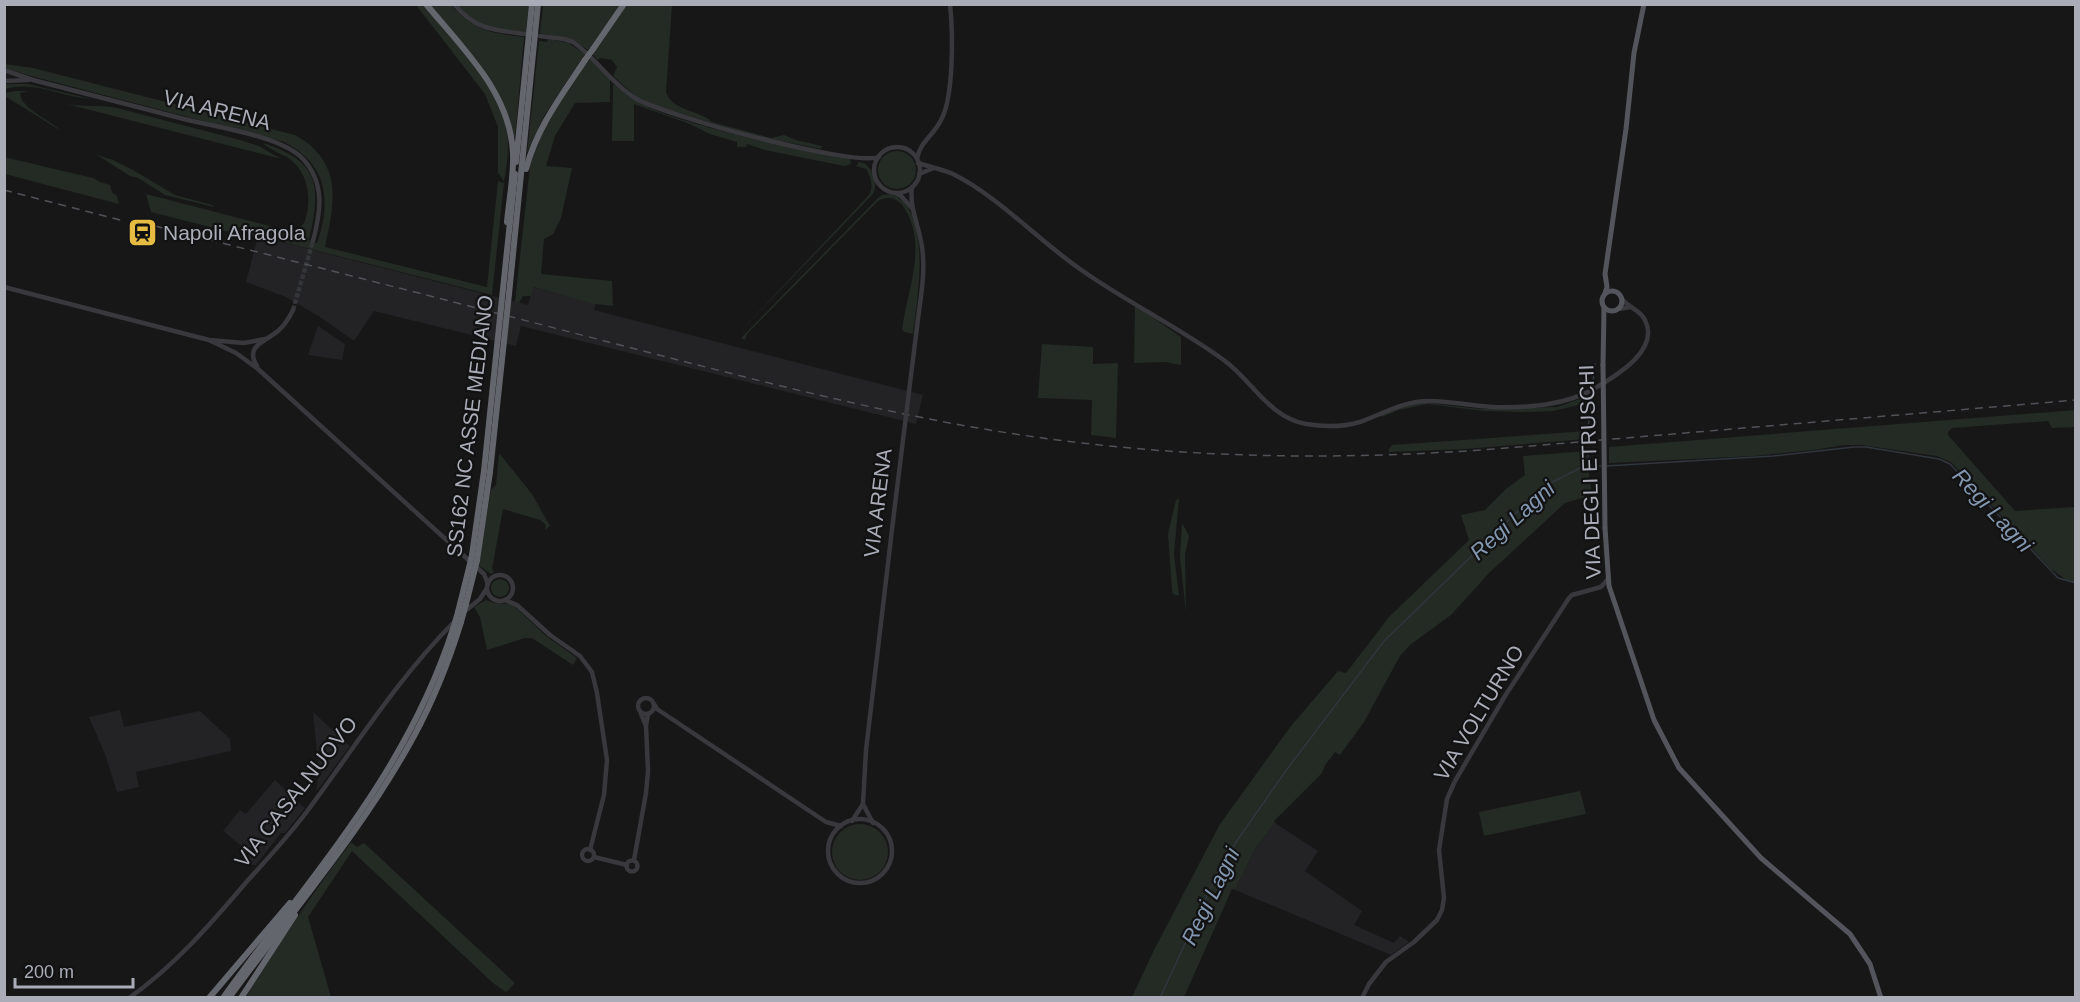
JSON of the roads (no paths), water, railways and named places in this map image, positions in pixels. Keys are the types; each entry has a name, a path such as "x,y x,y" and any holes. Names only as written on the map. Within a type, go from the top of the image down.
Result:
{"highway":[{"path":"426,4 489,81 509,125 518,174"},
{"name":"SS162 NC ASSE MEDIANO","path":"223,998 360,823 406,752 441,680 461,622 472,570 487,471 521,188 518,174 532,4"},
{"name":"SS162 NC ASSE MEDIANO","path":"487,471 507,249 538,4"},
{"path":"518,174 541,127 624,4"},
{"name":"SS162 NC ASSE MEDIANO","path":"229,998 306,892 398,755 427,698 472,570"},
{"path":"209,998 283,909 306,892"},
{"path":"240,998 290,924 306,892"}],"main road":[{"path":"1609,292 1605,274 1626,129 1634,53 1644,4"},
{"path":"1609,292 1620,294 1622,300 1619,309 1607,310 1602,301 1609,292"},
{"name":"VIA DEGLI ETRUSCHI","path":"1607,310 1604,319 1603,365 1606,585 1612,595 1654,720 1679,768 1761,858 1850,934 1870,964 1881,998"}],"street":[{"path":"454,4 465,17 483,28 525,34"},
{"path":"895,193 912,187 919,174 917,161 922,145 941,121 947,104 952,39 950,4"},
{"path":"540,36 573,42 626,92 657,109 770,141 854,157 869,159 879,157"},
{"name":"VIA ARENA","path":"4,70 33,80 265,138 294,151 311,168 319,187 320,211 313,241"},
{"name":"VIA ARENA","path":"4,81 33,80"},
{"path":"874,171 879,157 885,151 892,148 908,150 922,145"},
{"path":"908,150 917,161 954,175 980,192 1016,217 1080,269 1158,316 1226,362 1282,415 1305,424 1348,425 1418,401 1492,407 1567,402 1614,377 1642,352 1648,335 1647,325 1642,316 1622,300"},
{"path":"854,157 867,162 874,171 879,184 886,190 901,196 912,208"},
{"path":"919,174 934,168"},
{"name":"VIA ARENA","path":"852,821 863,804 868,719 924,262 912,208 912,187"},
{"path":"4,287 209,340 244,343 265,339"},
{"path":"1619,309 1631,307"},
{"path":"258,369 253,352 265,339 280,329 294,310"},
{"path":"209,340 236,353 258,369 484,574 493,598"},
{"path":"484,574 503,575 509,579 517,604 550,635 580,656 592,672 606,750 604,795 590,850"},
{"path":"488,586 496,576"},
{"name":"VIA VOLTURNO","path":"1362,998 1369,984 1386,962 1414,942 1437,920 1442,910 1444,898 1439,850 1447,799 1455,781 1505,696 1569,598 1572,595 1606,585"},
{"name":"VIA CASALNUOVO","path":"129,998 170,965 254,874 310,809 422,656 456,620 480,599 488,586"},
{"path":"505,600 512,594"},
{"path":"480,599 493,598 517,604"},
{"path":"646,726 638,706 642,699 650,698 657,709 826,822 831,828 832,837 828,855 835,871 849,881 869,882 885,870 891,853 888,837 873,823 862,820 852,821 841,826 832,837"},
{"path":"594,857 627,865 630,871 635,870 638,866 634,860 648,771 646,726 649,714 654,710 654,704"},
{"path":"640,712 659,713 670,718"},
{"path":"863,804 873,823"},
{"path":"826,822 841,826"},
{"path":"590,850 594,857"},
{"path":"590,850 583,852 582,857 589,861 594,857"},
{"path":"627,865 628,861 634,860"}],"waterway":[{"path":"1593,382 1595,364"},
{"path":"1587,435 1592,398"},
{"name":"Regi Lagni","path":"1606,466 1773,456 1854,447 1939,459 1950,464 2058,578 2076,583"},
{"path":"1588,450 1589,466"},
{"name":"Regi Lagni","path":"1160,998 1217,874 1236,842 1285,772 1384,641 1543,487 1582,467 1601,466"}],"tunnel":[{"path":"293,310 313,241"}],"railway":[{"path":"4,190 124,221"},
{"path":"155,226 733,374 890,411 1050,439 1161,451 1272,456 1439,453 2076,400"}],"place":[{"name":"Napoli Afragola","path":"142,233"}]}
